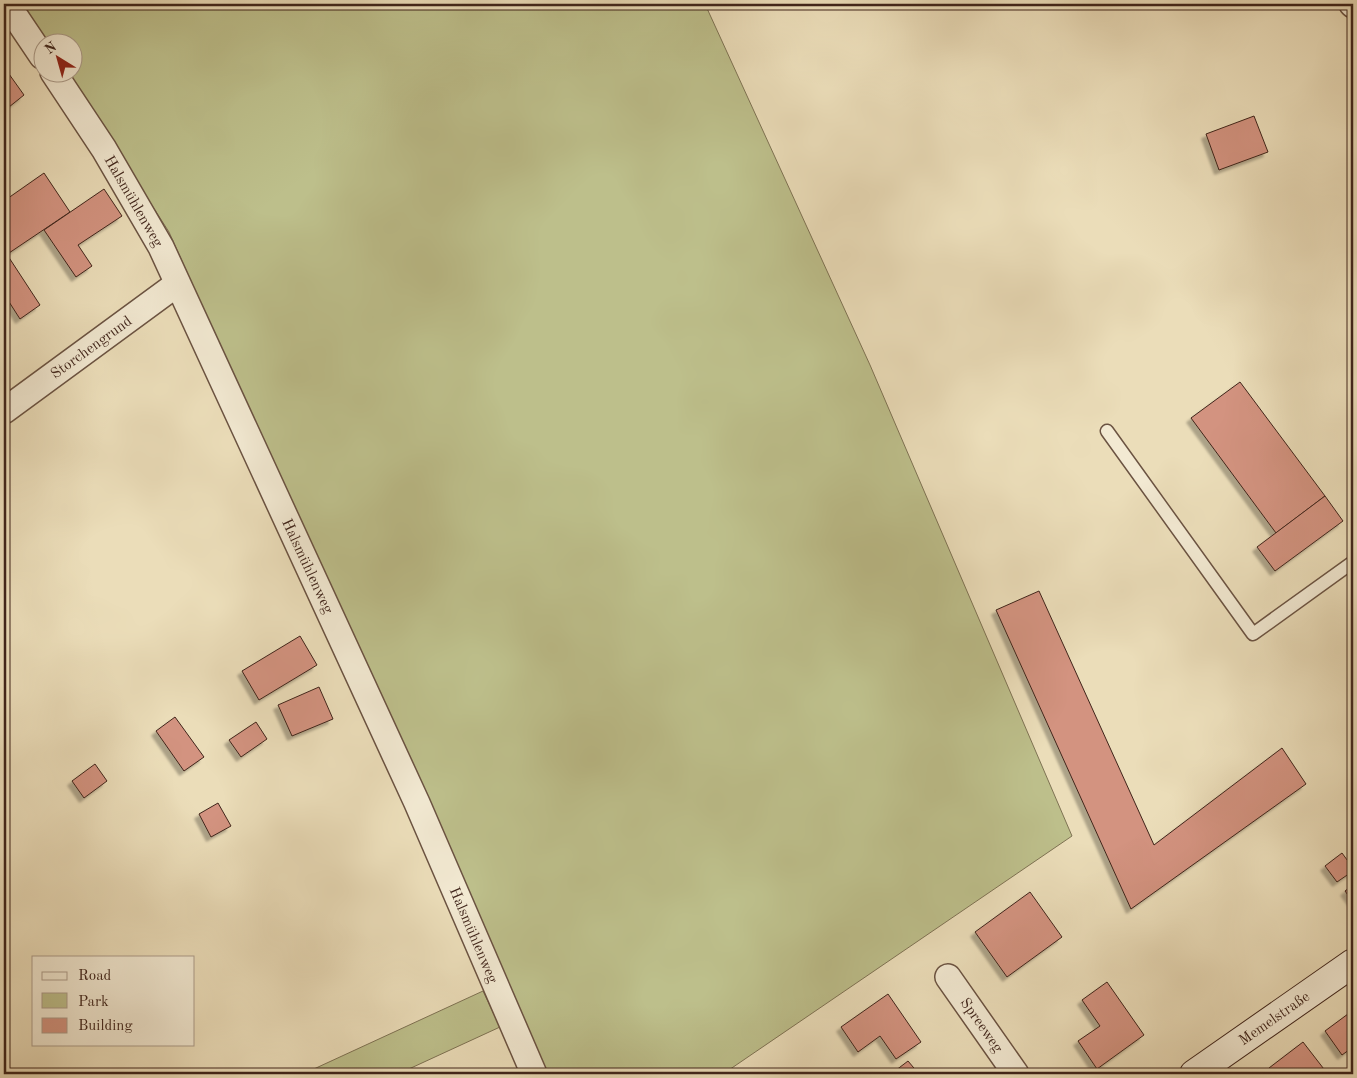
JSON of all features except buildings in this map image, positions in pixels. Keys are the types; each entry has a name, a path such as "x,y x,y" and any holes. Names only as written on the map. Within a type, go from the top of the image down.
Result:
{"street":[{"path":"7,4 32,41"},
{"name":"Halsmühlenweg","path":"60,82 104,149 161,248 417,803 534,1074"},
{"name":"Storchengrund","path":"4,411 177,284"},
{"name":"Memelstraße","path":"1194,1074 1353,962"},
{"name":"Spreeweg","path":"948,977 1016,1074"}],"lane":[{"path":"1107,431 1253,634 1353,562"}],"green space":[{"path":"23,4 705,4 870,365 1072,836 723,1074 545,1074 169,232 73,82 82,82 82,32 41,32"},
{"path":"483,991 500,1027 398,1074 303,1074"}]}
